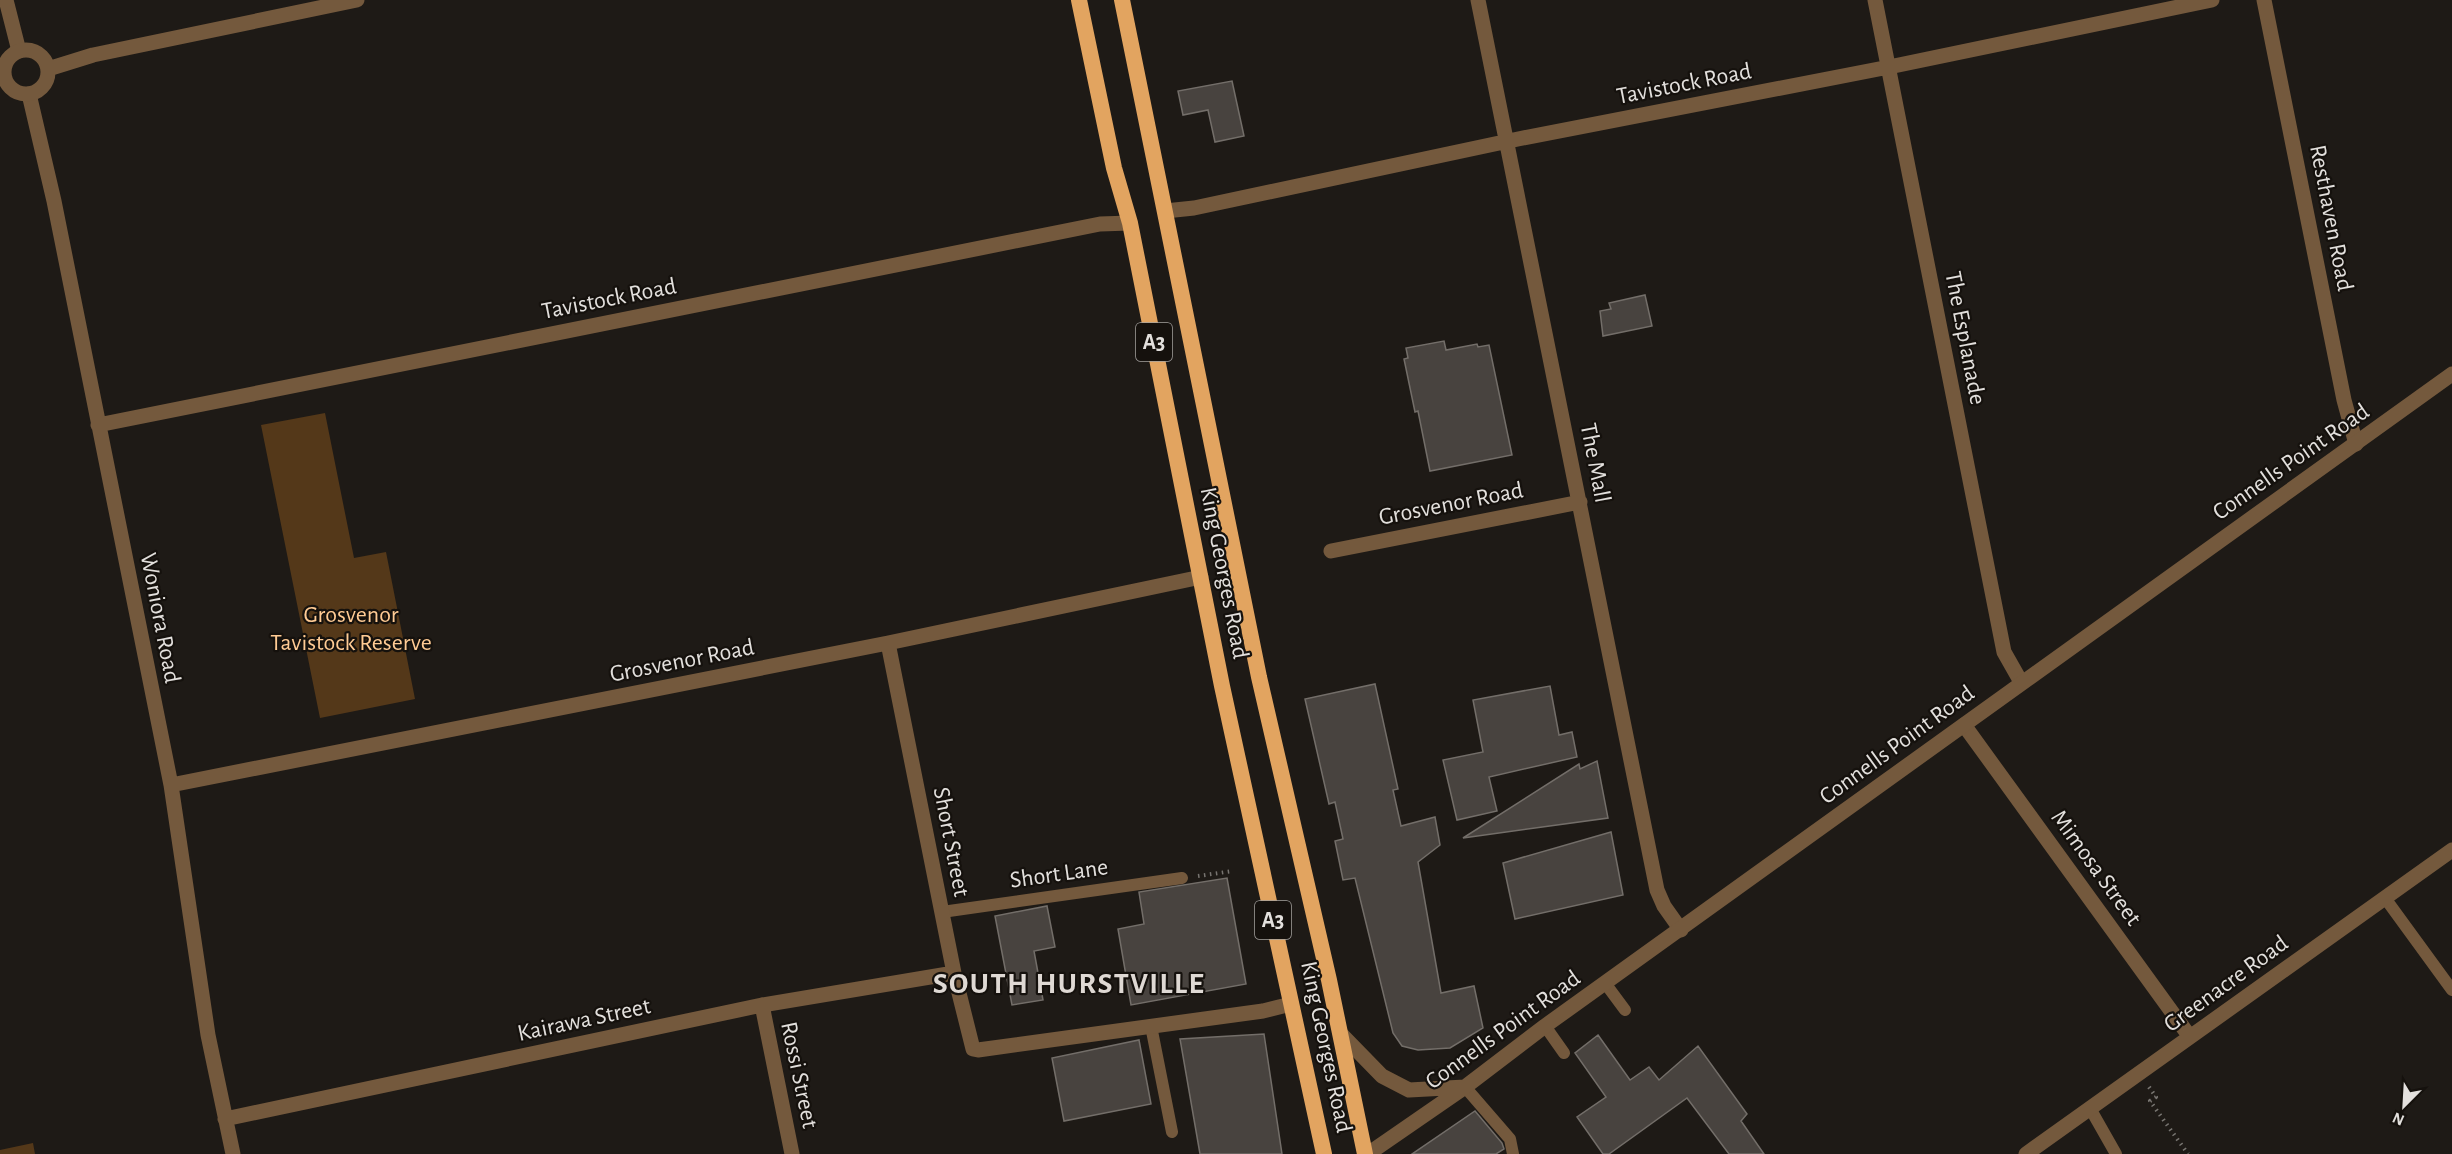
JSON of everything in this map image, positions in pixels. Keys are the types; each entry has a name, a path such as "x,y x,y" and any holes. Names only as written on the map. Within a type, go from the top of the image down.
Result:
{"highway":[{"name":"King Georges Road","path":"1079,0 1114,168 1130,223 1222,686 1324,1154"},
{"name":"King Georges Road","path":"1122,0 1265,707 1367,1154"}],"street":[{"path":"6,0 19,51"},
{"path":"48,69 93,55 357,0"},
{"name":"The Mall","path":"1478,0 1657,890 1664,906 1681,930"},
{"name":"The Esplanade","path":"1875,0 2004,652 2021,682"},
{"name":"Tavistock Road","path":"1165,211 1194,208 1506,141 1889,67 2212,0"},
{"name":"Resthaven Road","path":"2264,0 2342,389 2356,444"},
{"path":"32,50 38,53 48,69 41,88 29,94 15,91 2,74 8,59 19,51 32,50"},
{"name":"Woniora Road","path":"29,94 54,201 171,785 196,966 232,1154"},
{"name":"Tavistock Road","path":"98,425 1100,224 1130,223"},
{"name":"Connells Point Road","path":"1367,1154 1465,1087 1545,1026 1681,930 2021,682 2452,374"},
{"name":"Grosvenor Road","path":"1331,551 1580,502"},
{"name":"Grosvenor Road","path":"171,785 888,643 1201,577"},
{"name":"Short Street","path":"888,643 954,974 973,1049 1151,1026"},
{"name":"Mimosa Street","path":"1964,725 2190,1037"},
{"name":"Greenacre Road","path":"2026,1154 2091,1110 2452,850"},
{"name":"Kairawa Street","path":"225,1119 762,1005 954,974"},
{"path":"1151,1026 1263,1011 1292,1004"},
{"name":"Rossi Street","path":"762,1005 792,1154"},
{"path":"1341,1034 1382,1077 1403,1088 1409,1090 1465,1087"}],"lane":[{"name":"Short Lane","path":"942,912 1182,878"},
{"path":"2385,898 2452,990"},
{"path":"1605,983 1625,1010"},
{"path":"1151,1026 1172,1132"},
{"path":"1545,1026 1564,1053"},
{"path":"1465,1087 1509,1139 1513,1154"},
{"path":"2091,1110 2116,1154"}],"path":[{"path":"1182,878 1233,871"},
{"path":"2140,1074 2156,1097 2150,1101 2188,1154"}],"green space":[{"name":"Grosvenor Tavistock Reserve","path":"325,413 354,558 386,552 415,699 320,718 261,425"},
{"path":"33,1143 35,1154 0,1154 0,1150"}],"building":[{"path":"1232,81 1244,136 1215,142 1208,110 1183,115 1178,91"},
{"path":"1645,295 1652,326 1603,336 1600,311 1611,309 1609,303"},
{"path":"1444,341 1446,350 1477,344 1478,347 1489,345 1512,455 1430,471 1418,411 1415,412 1404,359 1408,358 1406,348"},
{"path":"1375,684 1398,789 1393,790 1401,826 1435,817 1440,845 1418,862 1441,993 1474,986 1483,1028 1450,1048 1418,1050 1402,1046 1393,1033 1355,878 1343,880 1335,841 1343,839 1335,802 1329,804 1305,699"},
{"path":"1550,686 1559,735 1572,732 1577,757 1489,777 1497,811 1457,820 1443,760 1483,752 1473,700"},
{"path":"1597,761 1608,818 1463,838 1579,764 1580,769"},
{"path":"1611,832 1623,895 1515,919 1503,863"},
{"path":"1227,878 1246,984 1131,1005 1118,929 1144,924 1139,892"},
{"path":"1047,906 1055,947 1034,951 1043,1000 1012,1005 995,916"},
{"path":"1264,1034 1282,1154 1200,1154 1180,1039"},
{"path":"1598,1035 1630,1080 1649,1067 1659,1080 1698,1046 1747,1114 1741,1121 1764,1154 1729,1154 1687,1098 1609,1154 1603,1154 1577,1117 1606,1097 1575,1053"},
{"path":"1139,1040 1151,1104 1064,1121 1052,1058"},
{"path":"1475,1111 1502,1143 1504,1149 1496,1154 1412,1154"}],"district":[{"name":"SOUTH HURSTVILLE","path":"1069,984"}]}
